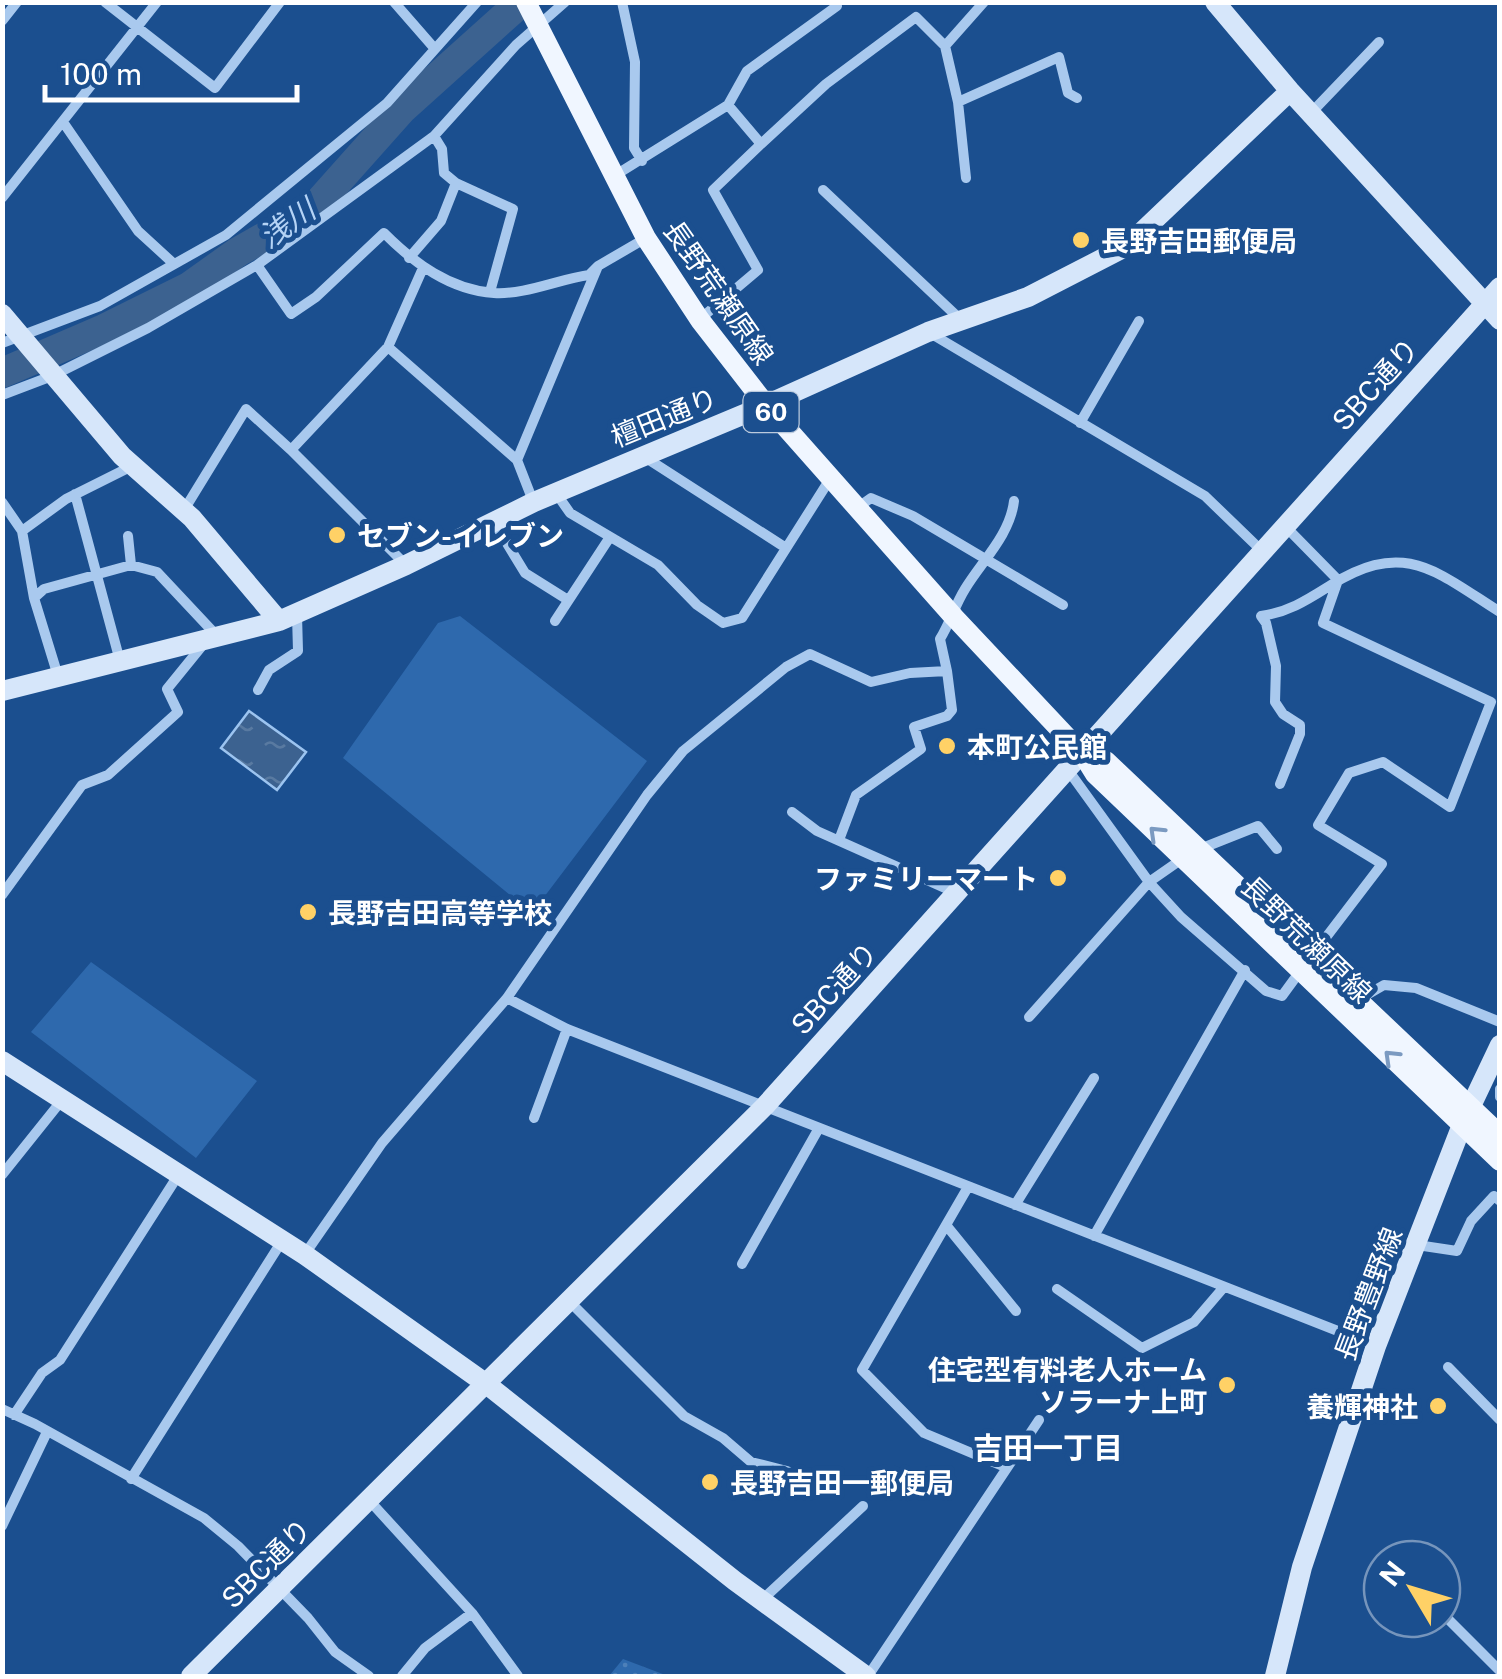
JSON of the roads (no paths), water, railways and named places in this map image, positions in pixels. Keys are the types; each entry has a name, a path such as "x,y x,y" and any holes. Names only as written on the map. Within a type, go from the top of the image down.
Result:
{"main road":[{"name":"長野荒瀬原線","path":"532,15 646,238 700,320 766,405 954,617 1074,761 1106,761 1191,854 1466,1116 1500,1135"},
{"name":"長野荒瀬原線","path":"1306,963 1358,1000 1466,1116 1500,1161"}],"street":[{"path":"2,21 17,2"},
{"path":"105,2 215,88 280,2"},
{"path":"2,198 157,2"},
{"path":"394,2 435,49"},
{"path":"16,340 100,306 226,235 387,102 477,2"},
{"path":"2,394 148,328 257,266 434,136 532,15 564,2"},
{"path":"622,2 635,62 634,148 642,161"},
{"path":"917,2 916,17 945,46 958,102 966,178"},
{"path":"945,46 984,2"},
{"path":"1214,2 1290,91 1492,295 1500,320"},
{"path":"614,176 728,105 747,71 836,6"},
{"path":"700,320 758,270 712,190 826,84 916,17"},
{"path":"1311,113 1378,42"},
{"path":"958,102 1059,57 1068,94 1077,98"},
{"name":"檀田通り","path":"2,691 288,617 642,455 766,405 928,332 1028,297 1128,246 1290,91"},
{"path":"728,105 760,144"},
{"path":"63,122 138,231 174,264"},
{"path":"434,136 442,148 444,174 513,209 490,292"},
{"path":"409,258 441,221 456,183"},
{"path":"823,190 963,322"},
{"path":"257,266 291,314 316,297 384,233 424,268 450,281 490,292 522,290 589,275 646,238"},
{"path":"517,460 598,266"},
{"path":"291,450 388,348 424,268"},
{"name":"SBC通り","path":"191,1676 765,1106 1492,295"},
{"path":"2,314 16,340 133,466 184,510 288,617 298,651 269,670 258,690"},
{"path":"1080,423 1139,321"},
{"path":"928,332 1205,496 1262,551"},
{"path":"388,348 517,460 534,502"},
{"path":"184,510 246,409 406,565"},
{"path":"642,455 786,548"},
{"path":"22,531 75,494 133,466"},
{"path":"556,493 570,513 658,565 697,605 723,623 742,618 830,478"},
{"path":"75,494 120,661"},
{"path":"857,508 871,498 913,516 1063,605"},
{"path":"839,840 856,795 921,749 914,727 947,716 952,710 940,639 954,617 962,593 1008,523 1014,501"},
{"path":"2,502 22,531 34,598 58,677"},
{"path":"494,522 525,573 568,600"},
{"path":"1284,525 1338,580"},
{"path":"128,536 132,565"},
{"path":"555,621 610,537"},
{"path":"1280,784 1300,725 1283,714 1275,702 1276,666 1266,623 1260,616 1286,612 1338,580 1380,563 1412,562 1446,577 1500,612"},
{"path":"2,895 82,785 108,775 178,712 168,689 213,638 158,572 132,565 44,589 34,598"},
{"path":"1074,761 1148,882 1181,917 1266,991 1282,996 1382,864 1318,825 1348,773 1383,762 1450,806 1491,702 1323,623 1338,580"},
{"path":"305,1255 382,1143 507,998 647,795 683,751 786,667 810,654 871,682 910,673 946,671"},
{"path":"792,812 817,831 956,893"},
{"path":"1028,1017 1148,882 1191,854 1258,826 1277,848"},
{"path":"1094,1236 1245,970"},
{"path":"1358,1000 1384,986 1416,988 1500,1022"},
{"path":"507,998 567,1030 1376,1346"},
{"path":"534,1118 567,1030"},
{"name":"長野豊野線","path":"1275,1676 1302,1566 1376,1346 1466,1116 1500,1045"},
{"path":"2,1060 305,1255 485,1383 720,1569 866,1676 1039,1420"},
{"path":"1014,1205 1094,1078"},
{"path":"2,1175 62,1100"},
{"path":"742,1264 819,1128"},
{"path":"14,1415 42,1372 60,1360 179,1174"},
{"path":"968,1187 862,1370 924,1432 1005,1467"},
{"path":"1416,1245 1457,1251 1471,1221 1494,1196 1500,1202"},
{"path":"946,1226 1016,1311"},
{"path":"131,1479 282,1240"},
{"path":"1057,1289 1142,1348 1194,1322 1224,1286"},
{"path":"569,1302 684,1416 723,1438 751,1462 786,1471 808,1484"},
{"path":"1448,1367 1500,1420"},
{"path":"2,1410 204,1518 280,1589 334,1652 369,1676"},
{"path":"2,1526 48,1432"},
{"path":"368,1499 472,1613 518,1676"},
{"path":"763,1599 863,1506"},
{"path":"402,1676 424,1648 472,1613"},
{"path":"1462,1633 1500,1671"}],"water":[{"path":"249,711 306,752 277,790 221,748"}],"waterway":[{"name":"浅川","path":"2,373 189,287 238,252 312,210 402,109 521,2"}],"place":[{"name":"長野吉田郵便局","path":"1081,240"},
{"name":"セブン-イレブン","path":"337,535"},
{"name":"本町公民館","path":"947,746"},
{"name":"ファミリーマート","path":"1058,878"},
{"name":"長野吉田高等学校","path":"308,912"},
{"name":"住宅型有料老人ホーム ソラーナ上町","path":"1227,1385"},
{"name":"養輝神社","path":"1438,1406"},
{"name":"長野吉田一郵便局","path":"710,1482"}],"district":[{"name":"吉田一丁目","path":"1048,1448"}]}
